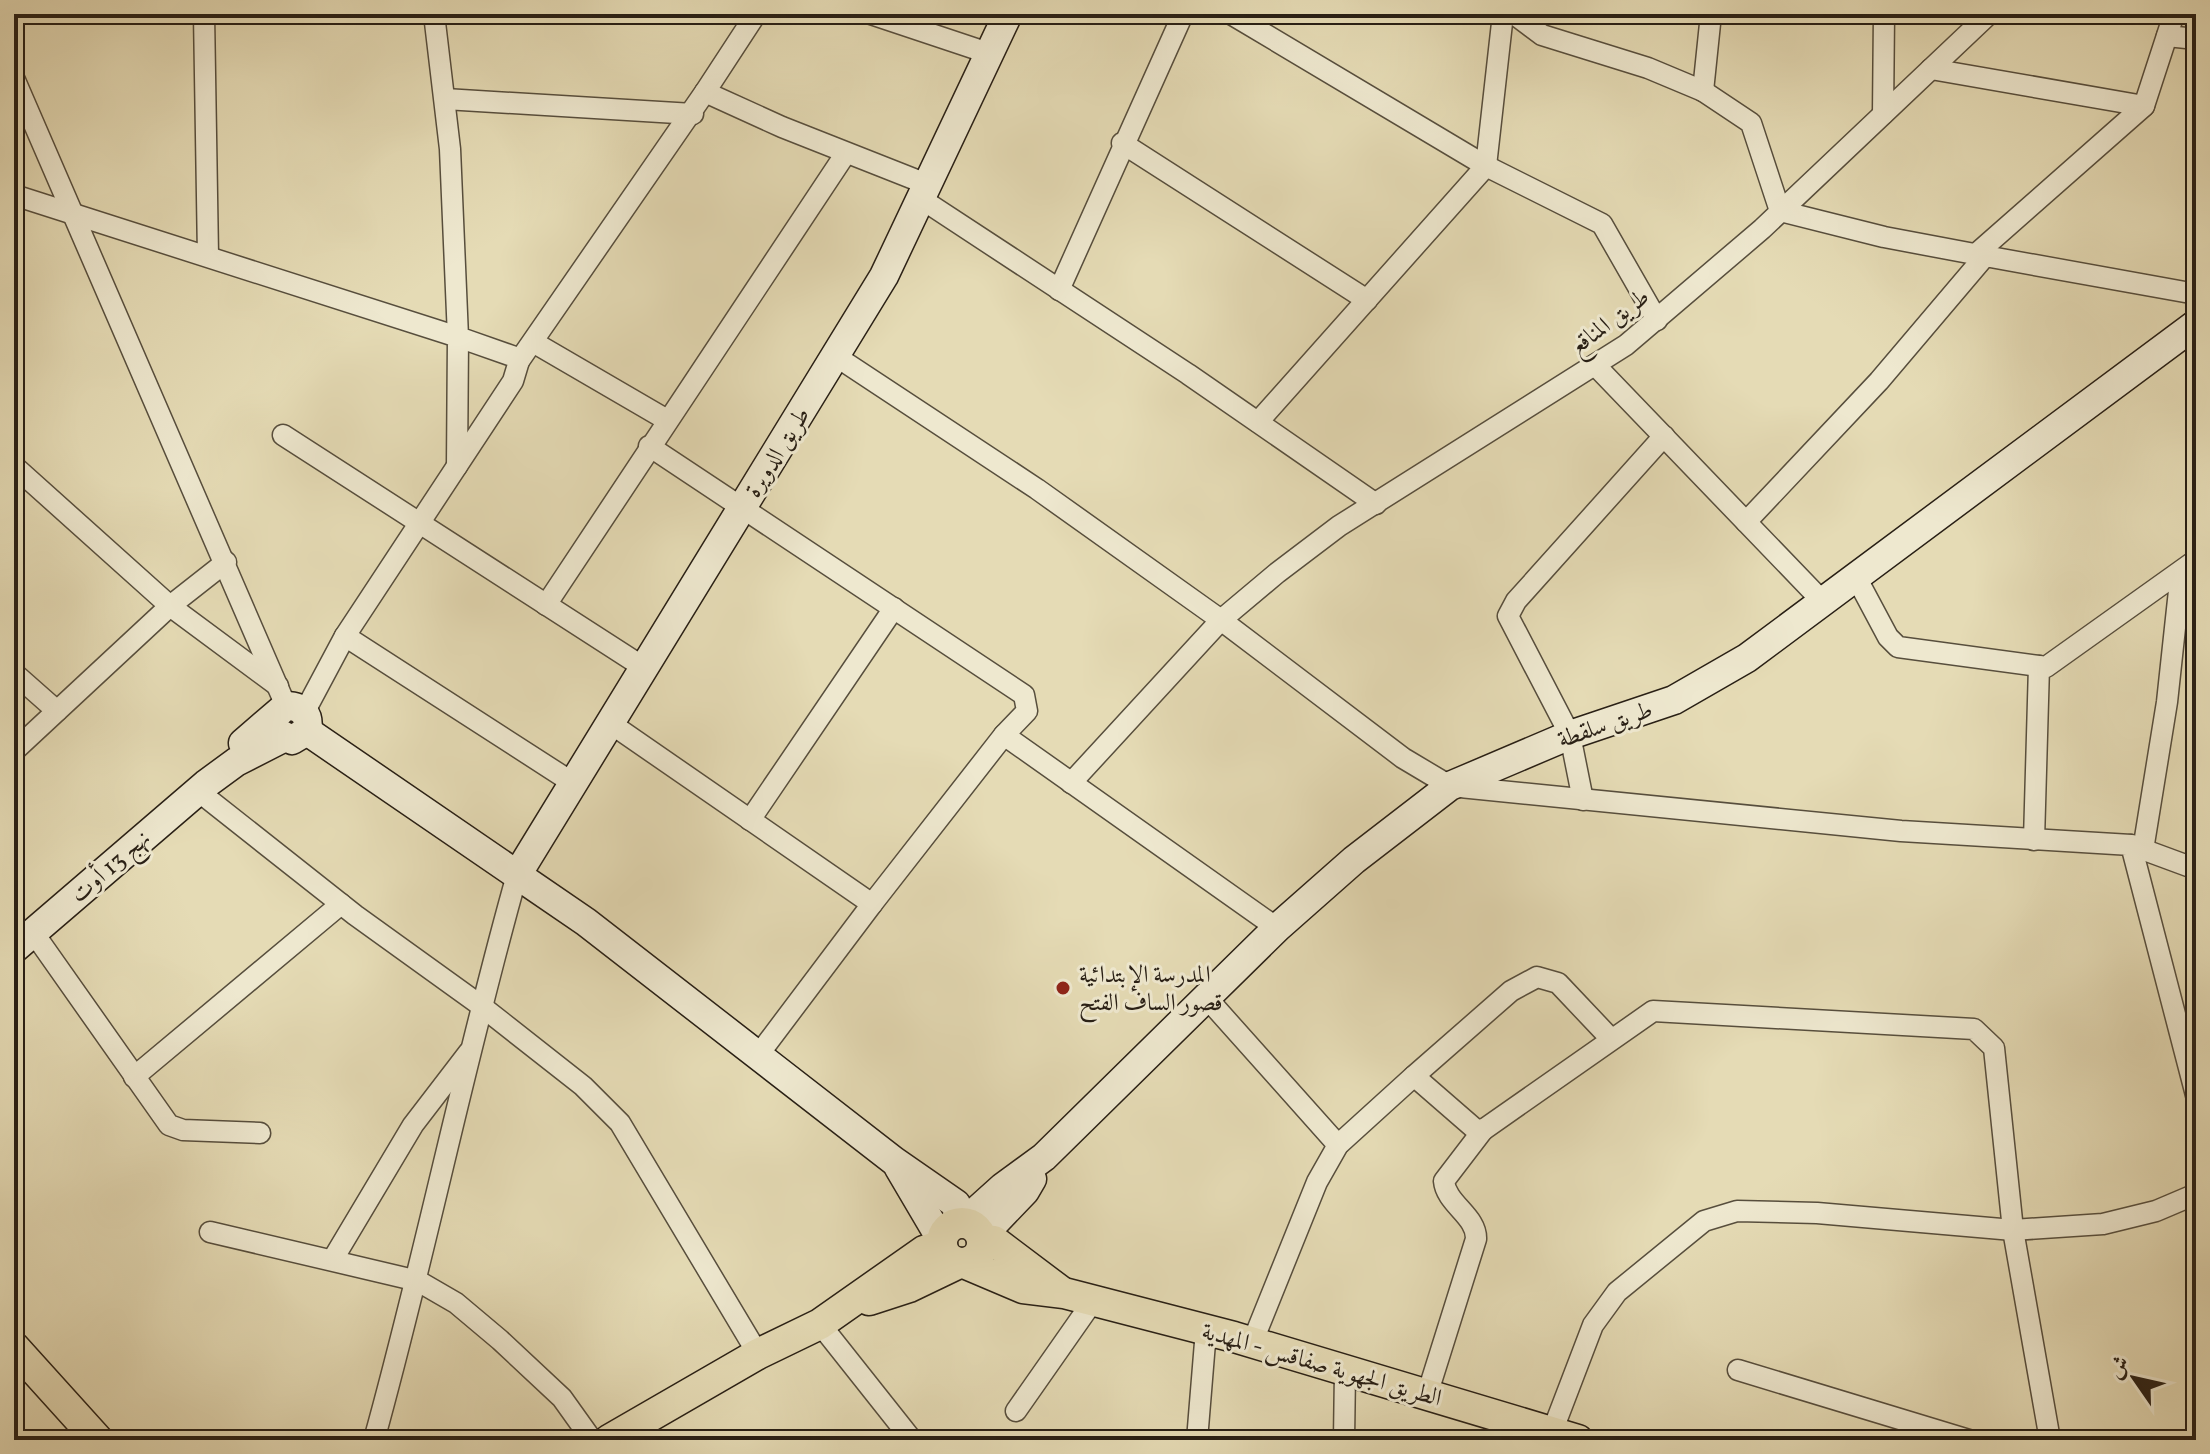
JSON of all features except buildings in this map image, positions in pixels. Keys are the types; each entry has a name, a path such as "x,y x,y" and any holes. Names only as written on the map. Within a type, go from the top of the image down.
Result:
{"main road":[{"path":"609,1440 758,1354 820,1324 924,1251 962,1242"},
{"name":"الطريق الجهوية صفاقس - المهدية","path":"962,1242 1023,1288 1064,1293 1206,1330 1559,1437"},
{"path":"14,1347 98,1440"}],"street":[{"path":"204,14 208,256"},
{"path":"434,14 445,99 458,337 457,466"},
{"path":"289,715 345,636 513,381 519,361 693,114 756,14"},
{"path":"871,14 991,54"},
{"name":"طريق الدويرة","path":"517,875 742,506 837,357 926,192 1008,14"},
{"path":"1059,290 1122,143 1183,14"},
{"path":"1231,14 1486,166 1602,224 1657,320"},
{"path":"1258,422 1486,166 1503,14"},
{"path":"1514,14 1542,35 1648,68 1703,91 1751,123 1780,211 1884,237 2196,294"},
{"path":"1703,91 1711,14"},
{"path":"1883,114 1884,14"},
{"name":"طريق المناقع","path":"1071,783 1221,620 1339,526 1595,365 1657,320 1780,211 1989,14"},
{"path":"1746,522 1879,381 1980,256 2144,106 2174,14"},
{"path":"2167,36 2196,39"},
{"path":"1931,69 2144,106"},
{"path":"14,78 70,213 226,562 289,715"},
{"path":"705,92 846,153 926,192 1059,290 1376,504"},
{"path":"445,99 693,114"},
{"path":"1122,143 1367,300"},
{"path":"546,605 846,153"},
{"path":"14,195 458,337 519,361"},
{"name":"طريق سلقطة","path":"962,1242 1025,1191 1044,1157 1277,928 1354,860 1450,786 1570,735 1674,700 1747,658 2196,324"},
{"path":"533,342 667,420"},
{"path":"837,357 1037,489 1221,620 1403,758 1450,786 1901,831 2137,847 2196,869"},
{"path":"1595,365 1824,603"},
{"path":"283,435 643,667"},
{"path":"1583,800 1570,735 1508,616 1516,601 1664,436"},
{"path":"649,446 1024,695 1027,711 1004,735 759,1054"},
{"path":"14,466 289,715 586,922 894,1161 956,1204 962,1242"},
{"path":"14,751 170,606 226,562"},
{"path":"1856,577 1888,637 1898,647 2046,667 2188,566"},
{"path":"2188,566 2167,702 2137,847 2196,1095"},
{"path":"750,820 894,608"},
{"path":"345,636 573,783"},
{"path":"2034,840 2039,666"},
{"path":"14,673 57,711"},
{"name":"نهج 13 أوت","path":"23,941 289,715"},
{"path":"610,723 872,904"},
{"path":"1004,735 1277,928"},
{"path":"202,787 341,904 480,1005 583,1086 620,1123 758,1354"},
{"path":"374,1440 418,1281 480,1005 517,875"},
{"path":"134,1077 341,904"},
{"path":"23,941 175,1129 260,1133"},
{"path":"1252,1343 1317,1182 1338,1145 1511,991 1537,977 1558,983 1611,1039"},
{"path":"1205,996 1338,1145"},
{"path":"1427,1395 1476,1239 1471,1223 1445,1192 1444,1181 1483,1130 1648,1012 1660,1010 1974,1029 1994,1048 2013,1230 2050,1440"},
{"path":"333,1259 413,1125 471,1049"},
{"path":"1414,1076 1475,1129 1483,1130"},
{"path":"1559,1437 1593,1325 1617,1292 1704,1221 1737,1211 1817,1213 2013,1230 2103,1224 2156,1211 2196,1194"},
{"path":"210,1232 418,1281 456,1303 500,1340 562,1398 592,1440"},
{"path":"1016,1411 1093,1301"},
{"path":"820,1324 912,1440"},
{"path":"1197,1440 1206,1330"},
{"path":"1738,1370 1969,1440"},
{"path":"1344,1440 1345,1371"}],"place":[{"name":"المدرسة الإبتدائية قصور الساف الفتح","path":"1063,988"}]}
